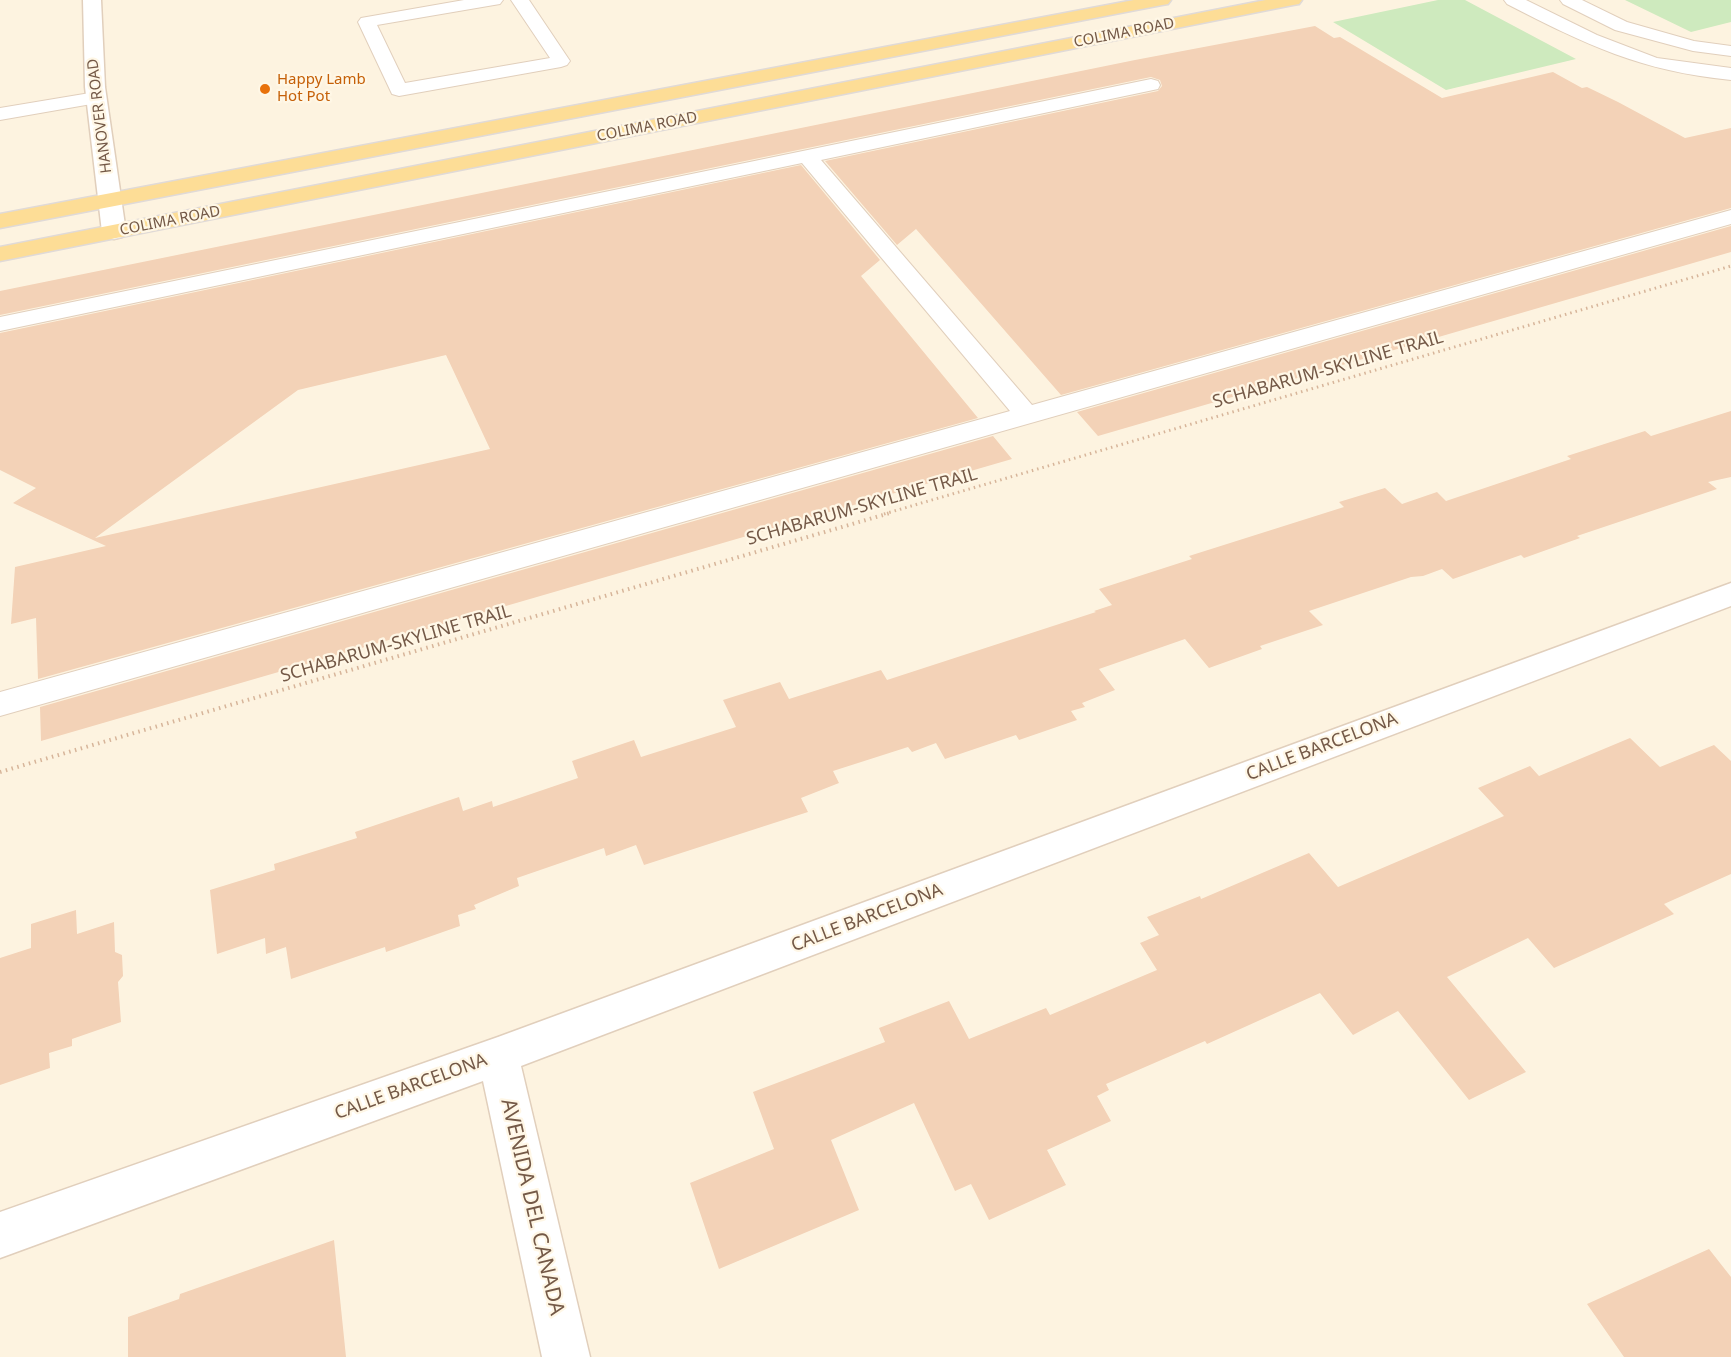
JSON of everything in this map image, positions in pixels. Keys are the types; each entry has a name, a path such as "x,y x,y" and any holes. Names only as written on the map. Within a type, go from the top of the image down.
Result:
{"main road":[{"name":"COLIMA ROAD","path":"0,221 1122,3 1162,0"},
{"name":"COLIMA ROAD","path":"0,254 1293,0"}],"street":[{"name":"HANOVER ROAD","path":"92,0 92,47 96,98 114,232"},
{"name":"CALLE BARCELONA","path":"0,1235 498,1056 1731,594"},
{"name":"AVENIDA DEL CANADA","path":"498,1056 566,1357"}],"lane":[{"path":"494,0 367,22 399,90 561,61 520,0"},
{"path":"1513,0 1591,40 1641,58 1688,70 1731,74 1727,51 1693,46 1621,26 1569,0"},
{"path":"0,324 1151,85"},
{"path":"0,114 96,98"},
{"path":"807,156 1027,415"},
{"path":"0,704 1731,217"}],"path":[{"name":"SCHABARUM-SKYLINE TRAIL","path":"0,772 1731,266"}],"green space":[{"path":"1438,0 1465,0 1576,59 1446,90 1333,22"},
{"path":"1625,0 1731,0 1731,22 1691,32"}],"building":[{"path":"1315,26 1334,38 1340,37 1442,98 1553,72 1582,88 1587,87 1618,102 1685,138 1731,128 1731,208 1061,395 916,229 897,245 825,161 1158,91 1162,86 1160,80 1151,77 0,315 0,291 1135,60"},
{"path":"801,165 880,260 861,276 978,418 38,679 36,618 11,624 15,567 106,546 13,503 36,488 0,470 0,333","holes":["446,355 490,449 95,538 298,390"]},
{"path":"1731,226 1731,252 1098,436 1077,412"},
{"path":"1731,411 1731,477 1708,482 1717,489 1577,536 1580,538 1524,558 1521,555 1453,579 1442,569 1309,611 1323,625 1260,646 1262,649 1209,668 1185,639 1099,669 1115,690 1082,703 1085,707 1071,711 1077,720 1019,740 1016,735 945,759 936,743 912,752 908,747 833,771 839,783 801,798 808,812 644,865 636,845 606,856 604,848 517,878 519,886 474,905 476,909 458,915 460,926 386,952 385,947 291,979 286,947 266,954 265,938 217,954 210,890 275,870 274,864 357,838 355,832 459,797 463,811 492,801 493,807 578,778 572,761 634,740 641,757 736,727 723,700 780,682 789,699 881,670 887,680 1096,612 1094,611 1112,605 1099,589 1192,559 1189,556 1344,507 1339,502 1385,488 1402,504 1437,492 1446,501 1571,459 1567,456 1645,431 1651,436"},
{"path":"993,436 1012,459 41,741 40,707"},
{"path":"1630,738 1660,767 1714,745 1731,761 1731,874 1664,904 1674,914 1554,968 1528,938 1447,977 1526,1072 1469,1100 1398,1011 1353,1035 1320,993 1207,1044 1205,1041 1106,1084 1109,1090 1097,1096 1111,1121 1047,1150 1066,1185 989,1220 971,1184 955,1191 914,1103 831,1140 859,1210 719,1269 690,1183 774,1149 753,1092 885,1042 879,1028 949,1001 969,1039 1046,1008 1050,1015 1157,970 1140,943 1159,935 1147,917 1200,896 1201,899 1309,853 1338,887 1504,816 1478,788 1530,766 1539,776"},
{"path":"76,910 77,934 114,922 115,952 122,955 123,976 118,982 121,1022 72,1039 72,1046 49,1053 50,1068 0,1085 0,958 31,948 31,924"},
{"path":"334,1240 346,1357 128,1357 128,1317 179,1299 180,1294"},
{"path":"1709,1249 1731,1277 1731,1357 1624,1357 1587,1304"}],"place":[{"name":"Happy Lamb Hot Pot","path":"265,89"}]}
